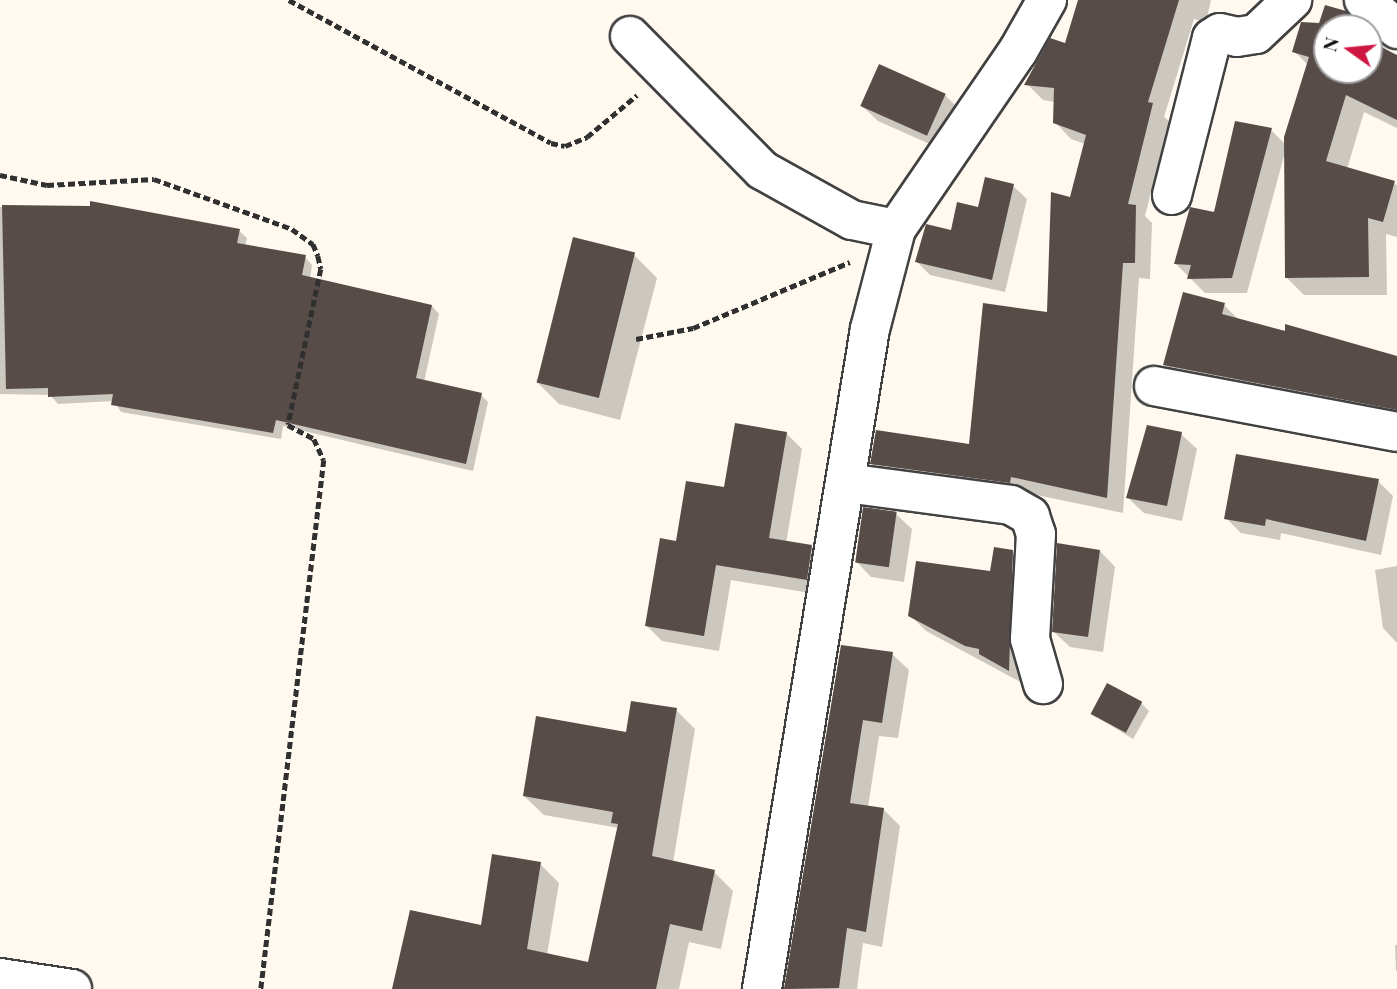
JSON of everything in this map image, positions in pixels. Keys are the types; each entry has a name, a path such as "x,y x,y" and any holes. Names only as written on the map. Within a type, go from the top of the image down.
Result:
{"street":[{"path":"762,989 870,329 896,229 1018,51 1047,0"},
{"path":"1172,195 1212,38 1220,33 1237,37 1256,34 1292,0"},
{"path":"1364,0 1397,29"},
{"path":"629,36 762,170 852,220 896,229"},
{"path":"1154,386 1397,432"},
{"path":"846,483 1011,505 1030,516 1036,534 1030,639 1043,684"},
{"path":"0,978 72,989"}],"path":[{"path":"289,0 538,139 558,145 587,136 665,72"},
{"path":"0,175 47,185 154,179 292,229 313,244 318,256 321,269 288,425 314,439 324,460 261,989"},
{"path":"636,339 693,328 844,262 885,269"}],"building":[{"path":"1078,0 1179,0 1148,102 1153,103 1128,204 1136,205 1135,263 1123,263 1107,498 1011,477 1010,483 870,464 876,430 969,444 983,303 1047,312 1051,192 1070,197 1086,135 1053,123 1054,88 1024,85 1050,38 1065,43"},
{"path":"1325,5 1349,14 1322,14"},
{"path":"1301,22 1313,23 1313,84 1383,84 1383,48 1397,55 1397,120 1346,95 1326,161 1395,181 1383,222 1368,218 1369,277 1285,278 1284,137 1309,57 1292,52"},
{"path":"879,64 946,94 927,136 860,106"},
{"path":"1235,121 1272,128 1232,278 1187,279 1191,265 1174,264 1190,207 1214,212"},
{"path":"985,177 1014,184 992,280 915,262 926,224 951,230 957,202 978,207"},
{"path":"90,201 240,229 237,243 306,255 302,275 432,305 416,378 482,393 466,464 276,420 273,433 111,405 113,394 48,397 48,388 6,389 2,205 90,206"},
{"path":"573,237 635,252 599,398 537,383"},
{"path":"1183,292 1225,303 1222,314 1285,331 1285,324 1397,356 1397,410 1163,365"},
{"path":"735,423 787,432 769,538 812,545 807,580 716,565 704,636 645,626 660,538 676,541 686,481 724,487"},
{"path":"1147,425 1182,432 1167,506 1126,498"},
{"path":"1236,454 1379,479 1366,541 1266,519 1265,526 1224,519"},
{"path":"863,507 897,512 889,567 855,562"},
{"path":"1057,543 1100,550 1088,637 1052,632"},
{"path":"994,547 1013,550 1009,671 979,654 979,649 965,646 908,616 916,561 990,571"},
{"path":"841,645 893,652 882,723 863,720 850,803 884,808 866,932 847,928 839,988 784,989"},
{"path":"1107,683 1142,702 1126,733 1091,714"},
{"path":"631,701 677,708 652,856 715,870 702,931 670,924 656,989 392,989 410,910 481,925 492,854 541,862 527,949 588,962 618,824 611,823 613,812 523,796 536,716 626,732"}]}
